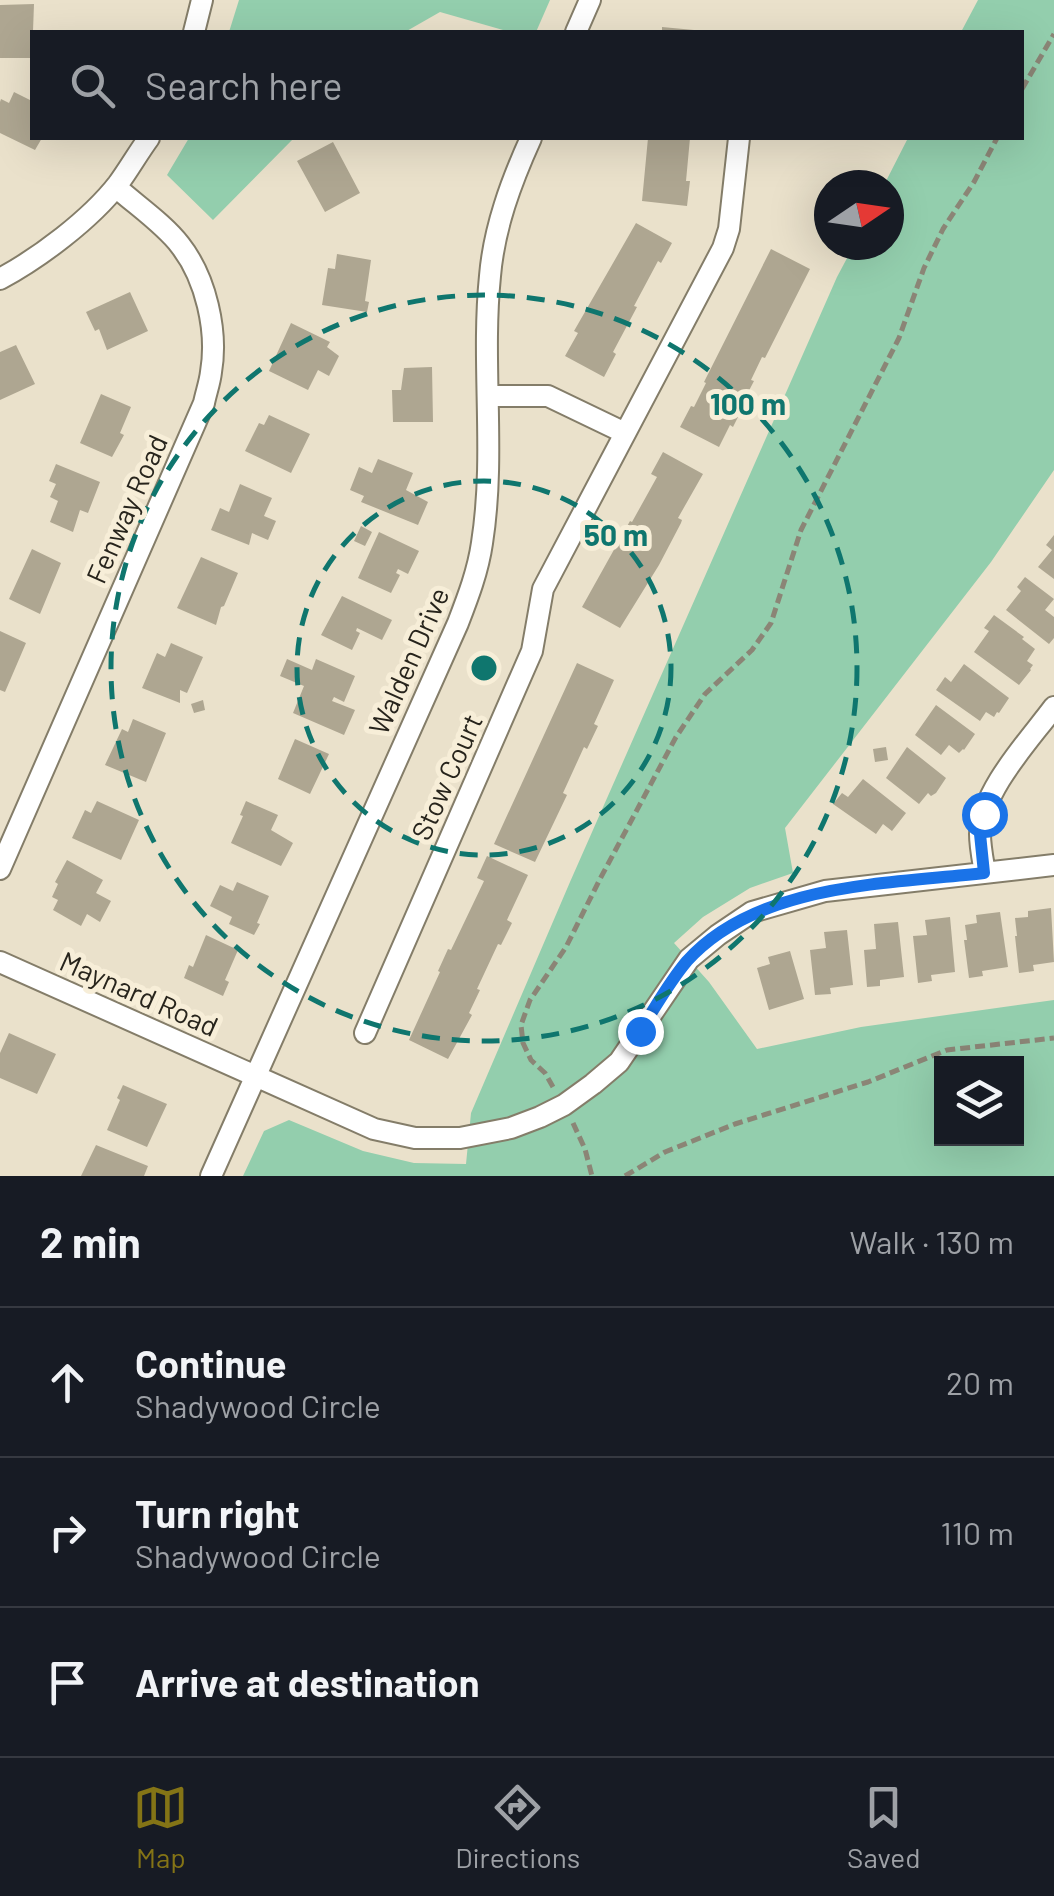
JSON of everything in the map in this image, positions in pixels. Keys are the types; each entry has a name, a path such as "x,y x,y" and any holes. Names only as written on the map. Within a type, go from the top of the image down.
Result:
{"street":[{"path":"194,30 202,0"},
{"path":"577,30 590,0"},
{"path":"0,279 27,264 76,226 116,187 148,140"},
{"name":"Walden Drive","path":"211,1176 472,586 487,500 490,272 509,190 529,140"},
{"name":"Stow Court","path":"365,1033 532,651 543,589 723,248 729,230 740,140"},
{"name":"Fenway Road","path":"0,869 204,402 212,371 211,320 192,264 179,243 116,187"},
{"path":"488,396 548,396 625,433"},
{"path":"984,873 980,834 984,814 996,786 1054,708"},
{"name":"Maynard Road","path":"0,962 374,1128 415,1138 460,1138 540,1118 594,1084 619,1062 689,958 752,912 824,892 1054,866"}],"path":[{"path":"1024,86 1054,34"},
{"path":"592,1176 586,1149 564,1104 523,1044 521,1025 530,1000 566,947 676,737 706,694 752,650 772,622 801,530 891,355 924,268 996,140"},
{"path":"625,1176 665,1152 717,1131 868,1082 947,1050 1054,1038"}],"green space":[{"path":"239,0 550,0 537,30 503,30 440,12 408,30 230,30"},
{"path":"978,0 1054,0 1054,470 991,562 785,828 793,873 750,888 703,917 674,943 709,982 757,1049 861,1027 1054,1000 1054,1176 243,1176 264,1131 289,1120 363,1151 414,1163 466,1164 471,1113 846,260 904,260 904,170 892,170 907,140 1024,140 1024,30 962,30"},
{"path":"188,140 292,140 213,220 167,175"}],"building":[{"path":"34,4 30,58 0,58 0,5"},
{"path":"14,92 30,100 30,140 41,140 35,150 0,133 1,99 9,103"},
{"path":"648,140 690,140 687,206 642,201"},
{"path":"333,142 360,193 325,212 297,161"},
{"path":"636,223 672,243 634,306 637,307 604,377 565,356 578,333 574,331"},
{"path":"771,249 810,269 765,358 762,357 733,427 730,425 719,447 680,427 691,406 694,407"},
{"path":"337,254 371,260 367,312 322,305 328,268 335,269"},
{"path":"130,292 148,331 107,350 99,329 95,331 86,312"},
{"path":"291,323 330,342 327,347 339,356 329,376 318,370 308,390 269,371"},
{"path":"16,345 35,384 0,400 0,352"},
{"path":"432,367 433,422 393,422 392,390 401,390 404,368"},
{"path":"101,394 131,407 120,433 124,435 112,457 80,443"},
{"path":"269,415 310,434 291,473 245,451 259,423 264,425"},
{"path":"663,452 703,474 678,518 681,523 659,565 620,628 582,607 657,477 651,474"},
{"path":"378,459 413,473 406,490 428,502 418,525 361,502 364,496 350,490 359,467 372,473"},
{"path":"56,464 100,482 88,513 80,510 73,532 50,522 58,501 50,497 56,484 49,481"},
{"path":"240,484 272,498 264,516 276,521 268,540 252,533 249,545 211,530 220,508 229,512"},
{"path":"361,526 372,532 365,546 354,541"},
{"path":"379,532 419,551 408,574 398,569 396,573 400,575 391,593 358,578"},
{"path":"1054,535 1054,579 1038,567 1052,550 1046,545"},
{"path":"32,549 61,563 40,614 9,599"},
{"path":"201,557 238,573 216,625 177,608"},
{"path":"1025,577 1054,599 1045,610 1054,617 1054,638 1049,644 1006,610 1021,591 1017,587"},
{"path":"342,596 392,620 382,640 357,628 360,633 352,650 321,635"},
{"path":"994,615 1035,649 1027,661 1033,665 1031,670 1019,685 974,652 989,631 984,628"},
{"path":"0,631 26,643 5,692 0,690"},
{"path":"171,643 203,657 187,693 180,690 180,703 142,688 157,653 165,657"},
{"path":"287,659 312,670 316,659 355,676 344,702 334,697 332,701 355,710 344,735 293,713 304,686 280,676"},
{"path":"577,663 614,680 594,724 598,726 587,749 584,747 563,793 567,795 535,862 494,844"},
{"path":"964,664 1009,698 994,717 986,712 980,721 936,690 945,677 951,682"},
{"path":"203,700 205,710 194,713 191,704"},
{"path":"936,705 975,734 959,753 949,745 941,755 915,735"},
{"path":"133,719 166,733 146,782 105,765 122,729 128,732"},
{"path":"295,739 329,754 310,794 278,779"},
{"path":"886,747 888,760 875,762 873,749"},
{"path":"907,747 946,778 936,793 928,793 919,804 886,778"},
{"path":"863,779 906,813 892,831 883,824 876,834 833,804 842,793 848,797"},
{"path":"97,801 139,820 121,860 72,838 85,810 91,813"},
{"path":"246,801 278,815 271,830 293,843 281,866 231,843"},
{"path":"487,856 528,875 507,920 512,923 477,989 480,990 469,1013 472,1015 448,1059 409,1040 448,949 451,950 484,881 477,878"},
{"path":"67,860 103,880 96,893 111,901 100,922 87,914 81,926 53,910 58,900 52,897 58,884 55,882"},
{"path":"237,882 269,896 254,935 229,924 232,917 210,906 220,885 233,891"},
{"path":"1051,908 1054,962 1033,965 1034,971 1019,973 1015,918 1028,917 1028,911"},
{"path":"1000,912 1008,967 982,971 983,976 969,978 965,925 977,923 976,915"},
{"path":"950,917 955,972 931,975 932,981 918,983 913,936 927,935 925,920"},
{"path":"898,922 904,977 880,980 880,986 867,987 864,950 876,949 874,924"},
{"path":"847,930 853,985 830,988 831,994 815,995 810,950 826,948 824,932"},
{"path":"206,935 238,950 225,980 229,982 223,996 184,978 189,965 193,967"},
{"path":"790,951 804,999 769,1010 757,968 770,964 768,957"},
{"path":"9,1033 56,1054 37,1094 0,1078 0,1053"},
{"path":"123,1085 167,1104 147,1147 107,1130"},
{"path":"96,1145 148,1166 144,1176 81,1176"}],"route":[{"path":"640,1031 689,958 752,912 824,892 984,873 980,834 984,814"}]}
